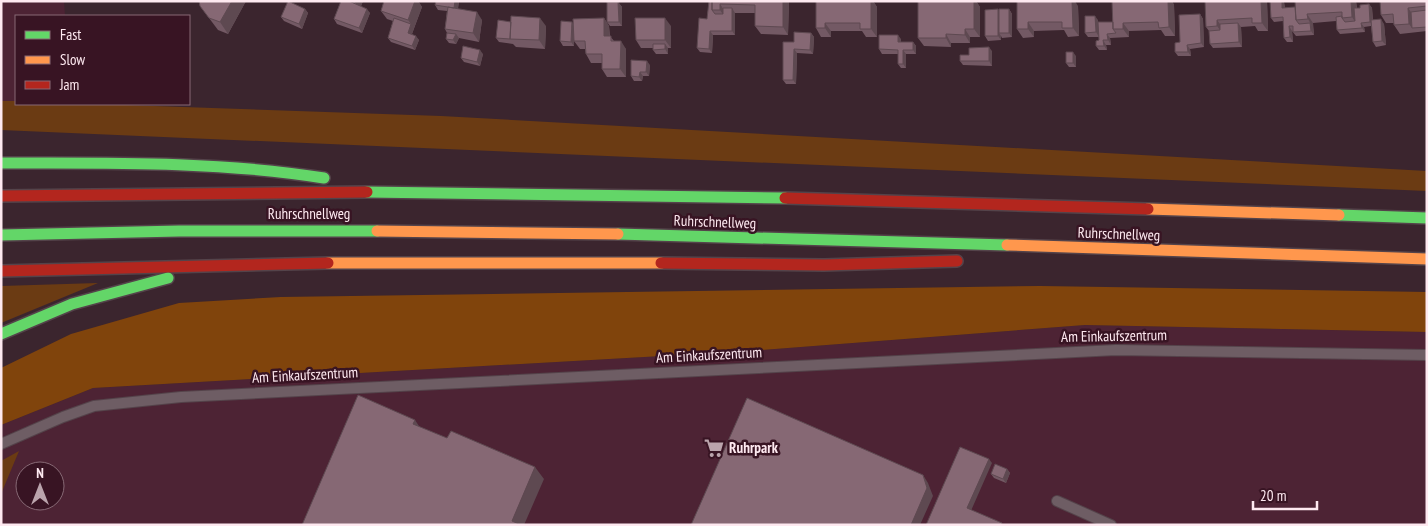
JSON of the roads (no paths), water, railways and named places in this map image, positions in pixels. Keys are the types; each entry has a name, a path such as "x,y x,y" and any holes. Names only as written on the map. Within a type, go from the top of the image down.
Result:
{"highway":[{"path":"1,163 144,164 261,168 380,189 410,191"},
{"name":"Ruhrschnellweg","path":"1,196 197,191 410,191 691,196 1427,218"},
{"name":"Ruhrschnellweg","path":"1,235 206,230 446,230 1427,259"},
{"path":"1012,257 1119,249"},
{"path":"1,271 260,264 875,264 973,260"},
{"path":"1,334 72,304 115,291 193,272 260,264"}],"lane":[{"name":"Am Einkaufszentrum","path":"1,444 94,406 181,396 1116,350 1427,355"},
{"path":"1057,501 1111,525"}],"place":[{"name":"Ruhrpark","path":"714,448"}]}
